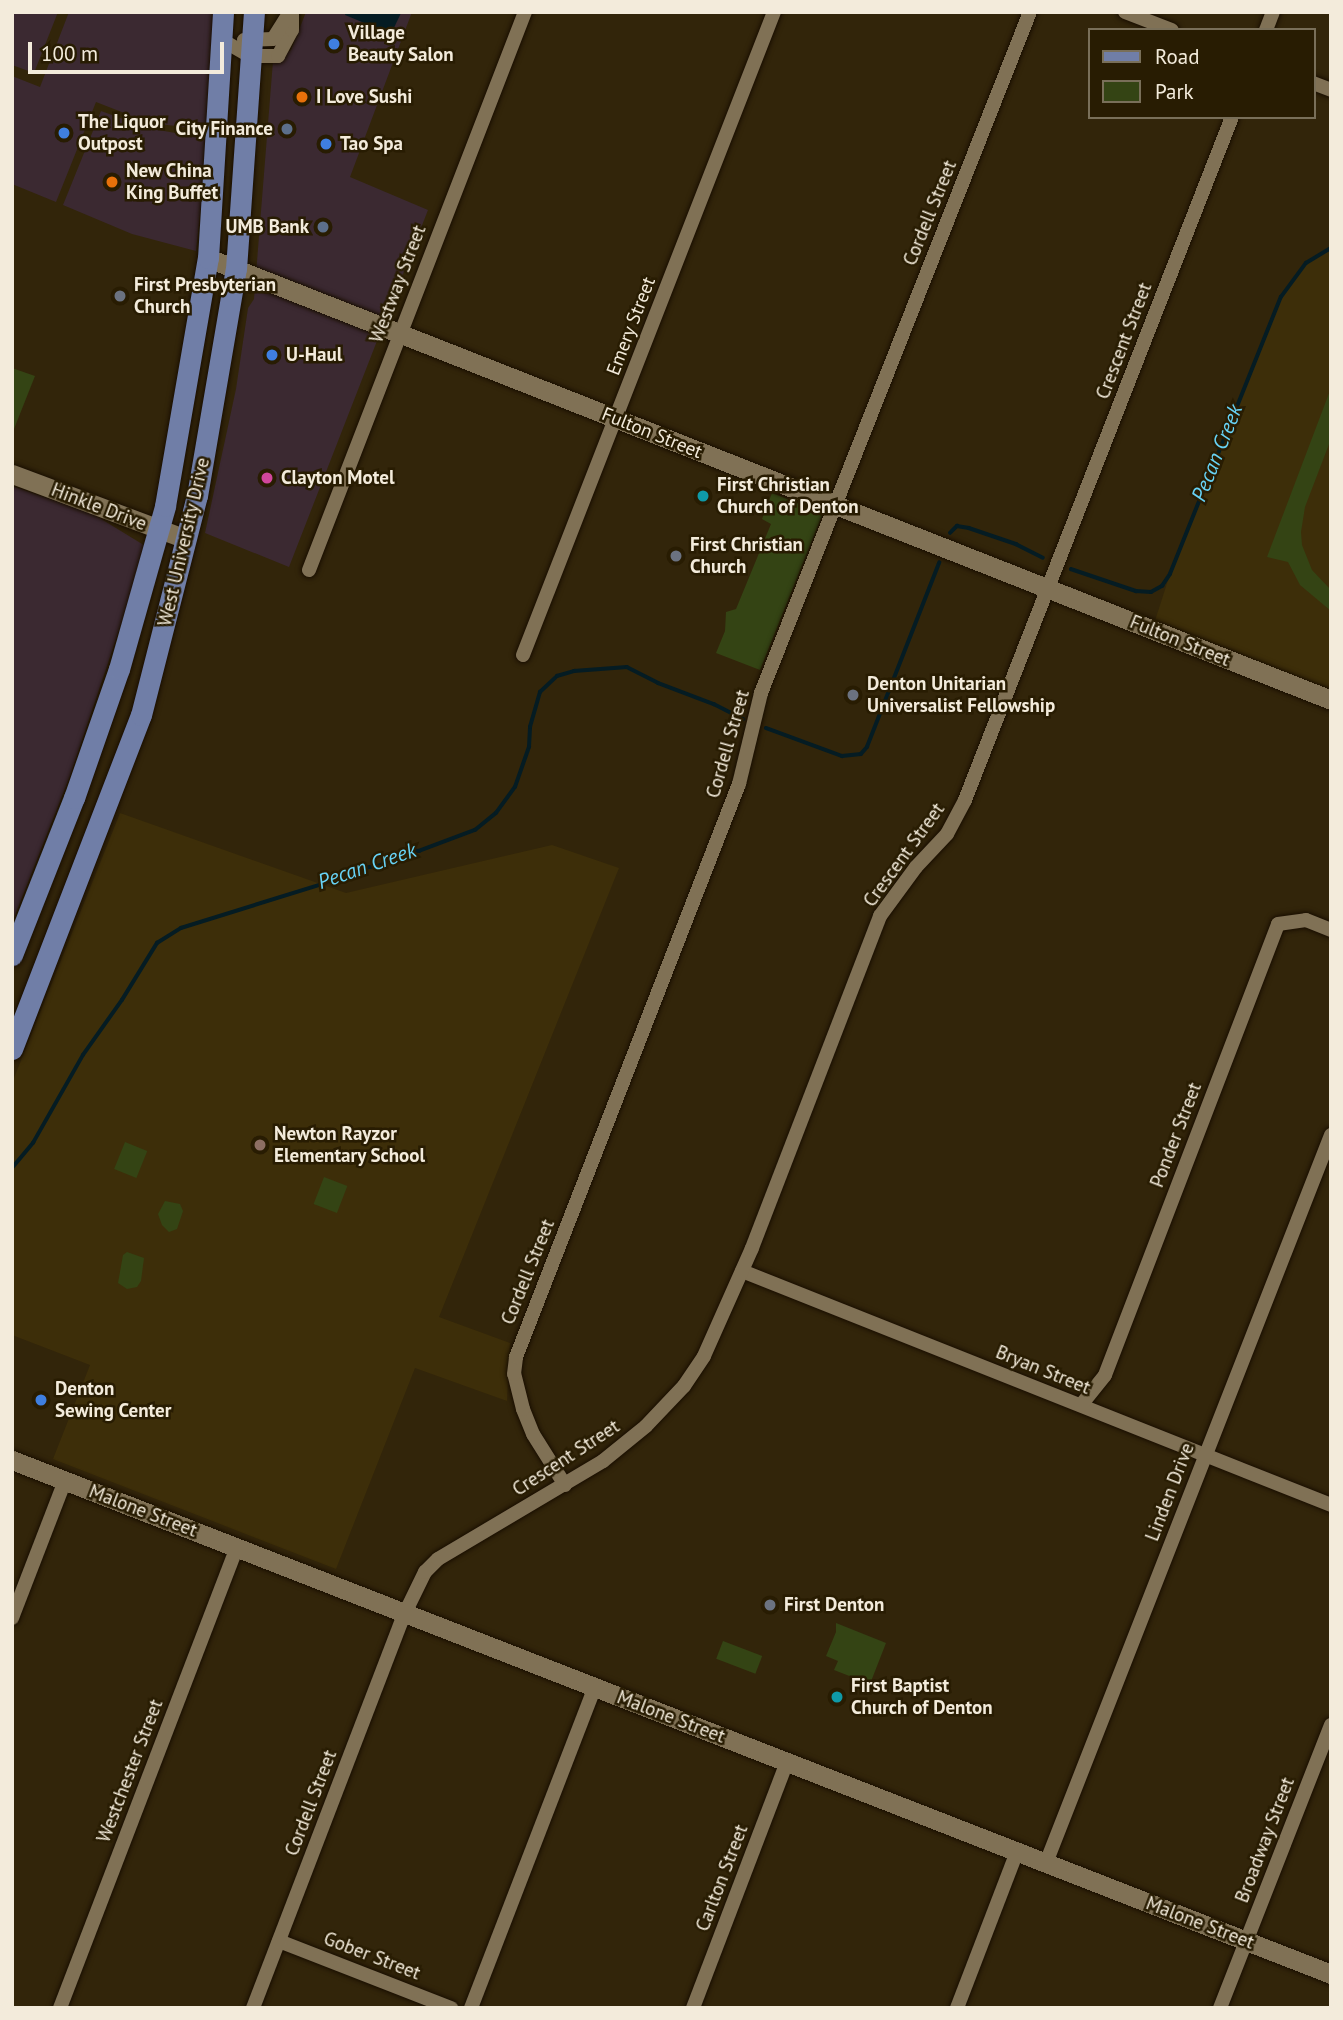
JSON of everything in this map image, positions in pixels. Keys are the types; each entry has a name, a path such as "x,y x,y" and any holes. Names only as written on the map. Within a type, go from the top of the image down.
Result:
{"main road":[{"name":"West University Drive","path":"12,954 74,798 119,669 159,529 208,258 223,12"},
{"name":"West University Drive","path":"12,1049 16,1026 141,715 186,539 217,392 236,269 254,12"}],"street":[{"path":"222,40 278,56 284,51 292,30 291,12"},
{"name":"Westway Street","path":"309,570 525,12"},
{"name":"Emery Street","path":"523,655 774,12"},
{"name":"Cordell Street","path":"565,1485 533,1434 523,1409 514,1374 516,1357 739,784 761,693 1030,12"},
{"path":"1125,12 1167,28"},
{"name":"Crescent Street","path":"405,1613 425,1572 438,1559 565,1485 632,1439 684,1386 704,1356 742,1271 880,916 957,818 1231,119"},
{"name":"Fulton Street","path":"208,258 1331,700"},
{"name":"Hinkle Drive","path":"12,474 186,539"},
{"name":"Ponder Street","path":"1081,1405 1105,1375 1278,924 1306,920 1331,930"},
{"name":"Linden Drive","path":"1046,1863 1331,1135"},
{"name":"Bryan Street","path":"742,1271 1331,1505"},
{"name":"Malone Street","path":"12,1460 1331,1974"},
{"path":"12,1618 65,1481"},
{"name":"Westchester Street","path":"60,2008 237,1548"},
{"name":"Cordell Street","path":"253,2008 405,1613"},
{"path":"471,2008 595,1687"},
{"name":"Broadway Street","path":"1220,2008 1331,1725"},
{"name":"Carlton Street","path":"692,2008 787,1762"},
{"path":"957,2008 1017,1852"},
{"name":"Gober Street","path":"279,1941 451,2008"}],"shaded area":[{"path":"12,12 58,12 34,73 12,65"},
{"path":"69,12 217,12 210,130 150,123 96,102 56,202 12,184 12,76 40,87"},
{"path":"306,12 412,12 350,177 428,210 289,567 205,533 236,389 248,308 254,299 273,61 291,50"},
{"path":"101,111 148,128 208,139 196,251 132,234 63,205"},
{"path":"1331,248 1331,696 1152,630 1170,574 1281,297 1306,263"},
{"path":"12,486 93,514 147,547 70,776 12,923"},
{"name":"Newton Rayzor Elementary School","path":"120,813 346,893 552,845 619,868 439,1317 510,1343 507,1401 415,1368 336,1569 53,1459 90,1365 12,1335 12,1083"}],"green space":[{"path":"12,368 35,376 12,434"},
{"path":"1331,388 1331,439 1305,507 1301,532 1302,545 1312,570 1331,590 1331,611 1300,585 1288,562 1267,557"},
{"path":"772,493 823,513 760,670 716,653 725,631 726,612 736,609 771,524 762,519"},
{"path":"125,1142 147,1151 136,1178 114,1169"},
{"path":"324,1177 347,1186 337,1213 314,1204"},
{"path":"165,1201 180,1204 183,1211 177,1229 169,1232 162,1225 158,1214"},
{"path":"127,1252 144,1258 141,1281 137,1287 127,1289 118,1283 123,1255"},
{"path":"836,1623 886,1643 870,1684 834,1670 838,1661 826,1656 836,1632"},
{"path":"723,1641 762,1656 755,1674 716,1659"}],"water":[{"path":"346,12 401,13 391,34 345,15"}],"waterway":[{"name":"Pecan Creek","path":"1071,569 1136,591 1151,592 1162,586 1170,574 1281,297 1306,263 1331,248"},
{"name":"Pecan Creek","path":"950,533 957,526 969,528 1016,544 1043,558"},
{"name":"Pecan Creek","path":"766,728 842,756 861,754 867,747 939,563"},
{"name":"Pecan Creek","path":"12,1168 33,1143 83,1055 122,1000 157,943 181,928 322,884 357,869 381,865 408,850 419,851 475,830 496,813 515,787 529,747 530,727 540,692 557,676 574,671 627,667 743,719"}],"place":[{"name":"Village Beauty Salon","path":"334,44"},
{"name":"I Love Sushi","path":"302,97"},
{"name":"City Finance","path":"287,129"},
{"name":"The Liquor Outpost","path":"64,133"},
{"name":"Tao Spa","path":"326,144"},
{"name":"New China King Buffet","path":"112,182"},
{"name":"UMB Bank","path":"323,227"},
{"name":"First Presbyterian Church","path":"120,296"},
{"name":"U-Haul","path":"272,355"},
{"name":"Clayton Motel","path":"267,478"},
{"name":"First Christian Church of Denton","path":"703,496"},
{"name":"First Christian Church","path":"676,556"},
{"name":"Denton Unitarian Universalist Fellowship","path":"853,695"},
{"name":"Newton Rayzor Elementary School","path":"260,1145"},
{"name":"Denton Sewing Center","path":"41,1400"},
{"name":"First Denton","path":"770,1605"},
{"name":"First Baptist Church of Denton","path":"837,1697"}]}
